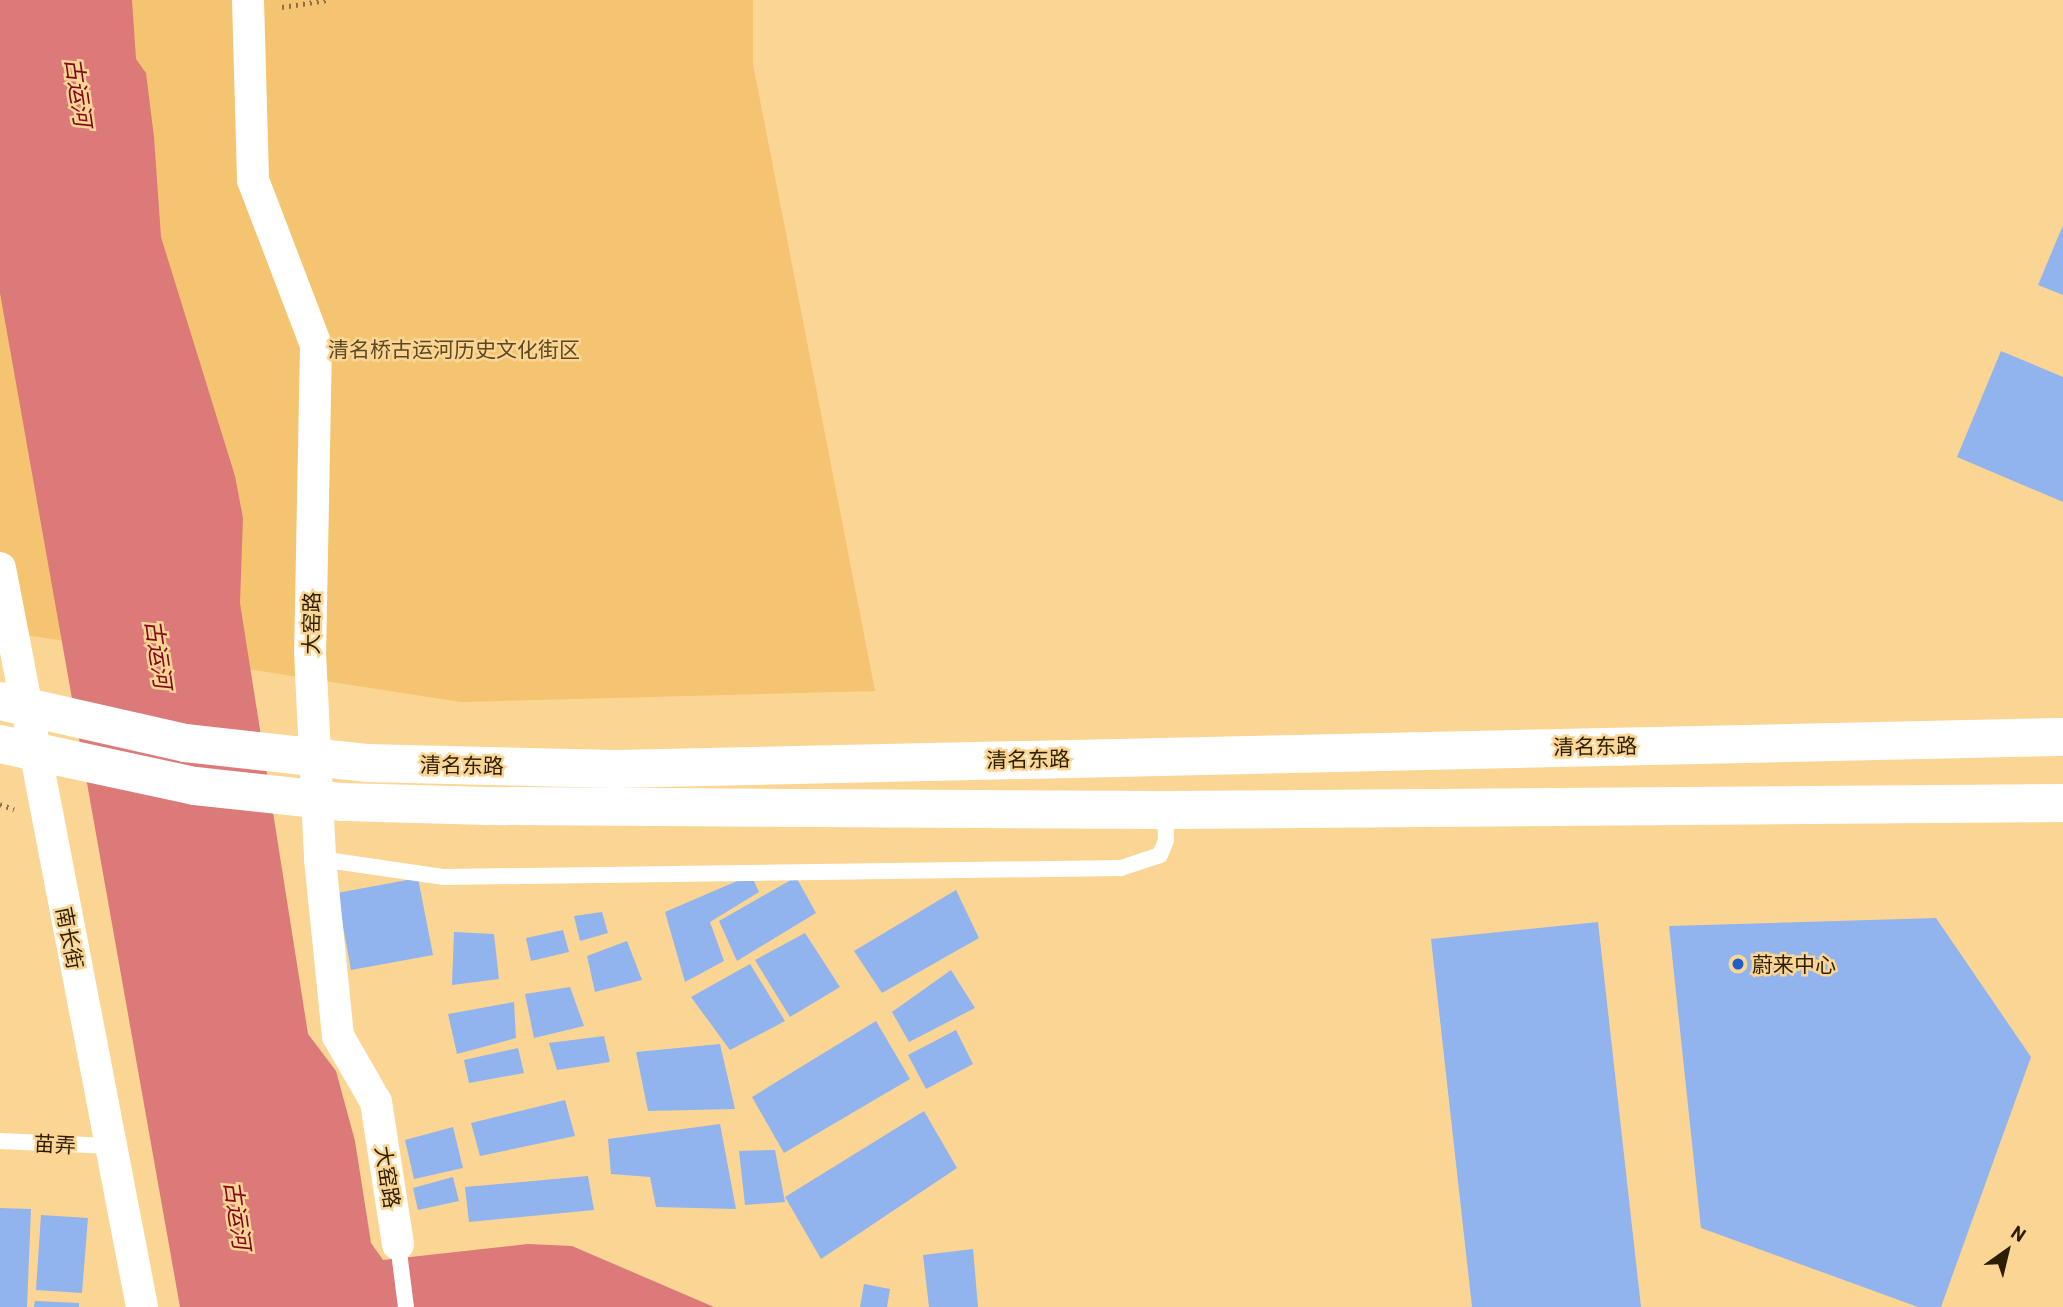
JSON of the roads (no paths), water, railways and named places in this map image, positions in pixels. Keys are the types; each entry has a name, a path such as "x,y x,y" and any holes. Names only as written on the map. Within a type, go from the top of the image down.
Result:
{"main road":[{"name":"清名东路","path":"0,701 185,743 314,758 616,769 2063,737"},
{"name":"清名东路","path":"0,744 195,786 342,802 627,808 1165,810 2063,803"}],"street":[{"name":"大窑路","path":"249,6 253,180 316,345 310,652 320,859 338,1036 376,1102 398,1244"},
{"name":"南长街","path":"0,568 142,1307"}],"lane":[{"path":"320,859 443,877 1121,868 1160,855 1166,840 1165,810"},
{"name":"苗弄","path":"0,1141 110,1146"},
{"path":"398,1244 406,1307"}],"water":[{"name":"古运河","path":"0,0 132,0 136,59 146,73 154,137 161,237 235,476 243,518 240,603 308,1034 336,1071 355,1141 371,1243 383,1260 528,1244 572,1246 714,1307 180,1307 0,293"}],"place":[{"name":"蔚来中心","path":"1738,964"}],"park label":[{"name":"清名桥古运河历史文化街区","path":"454,349"}]}
